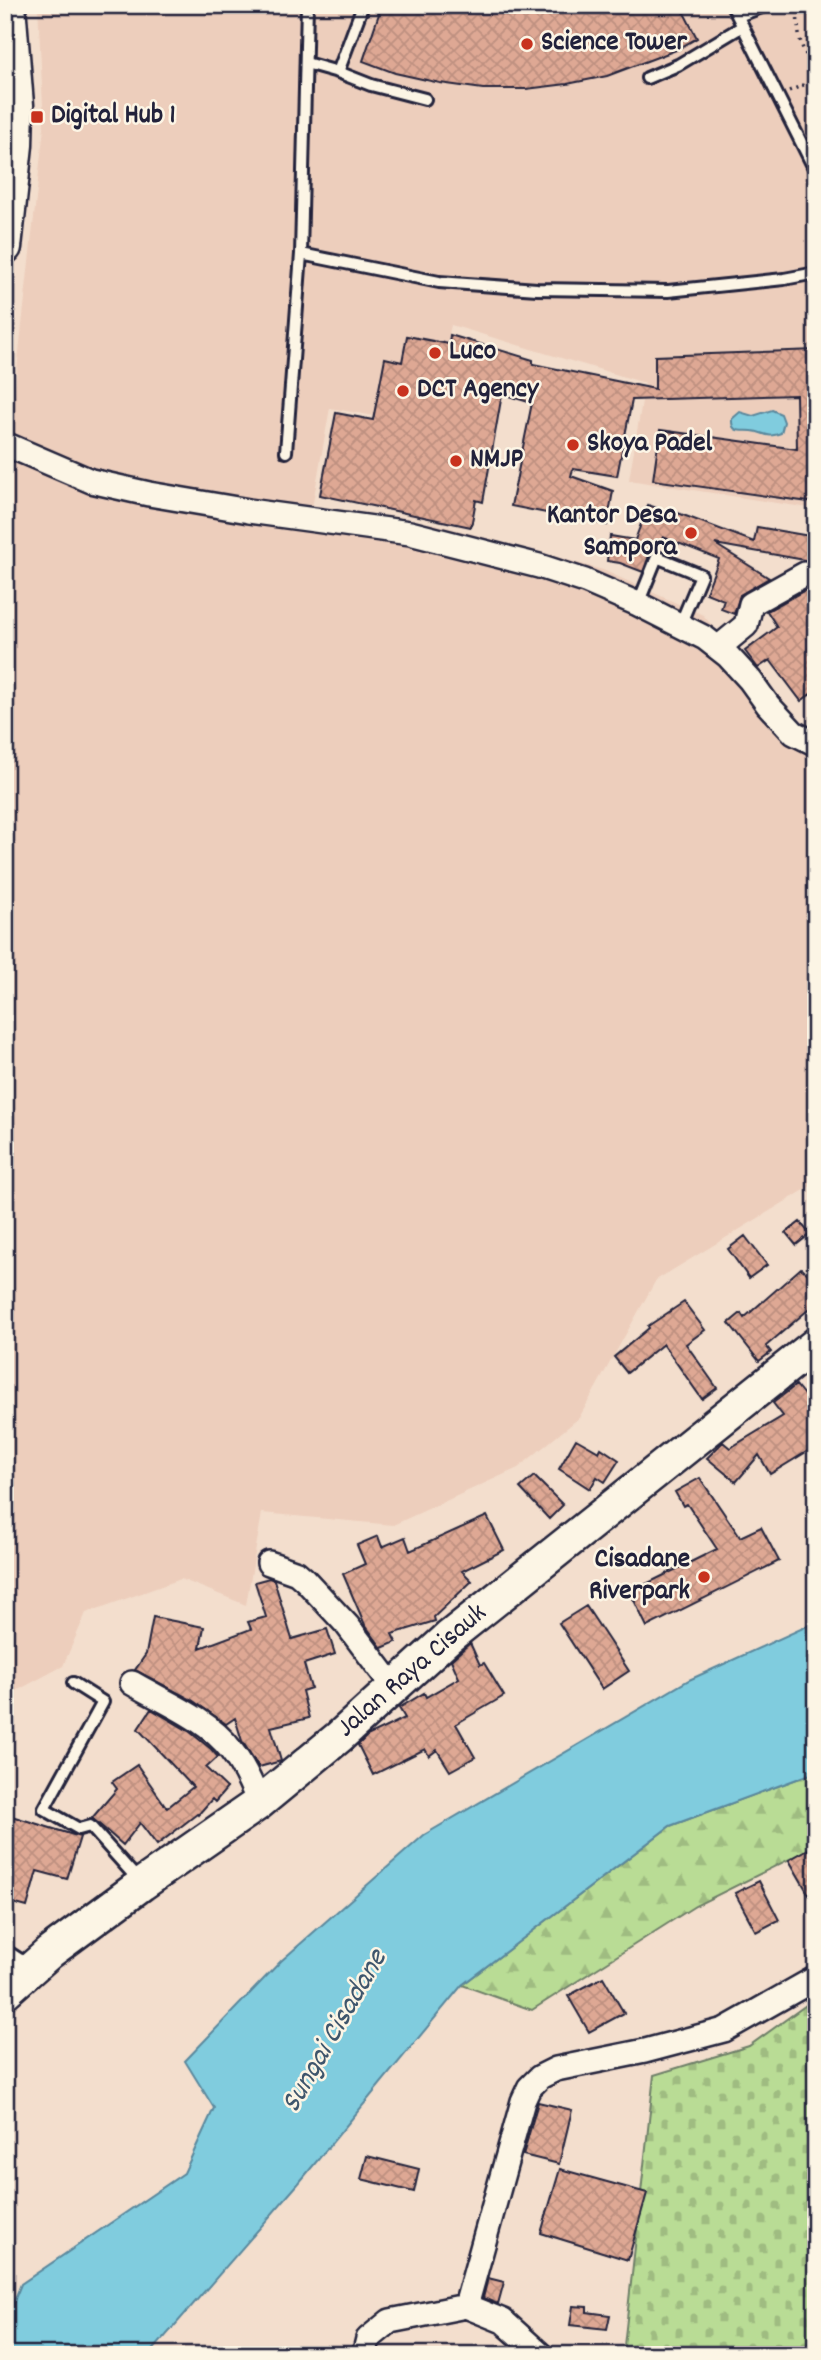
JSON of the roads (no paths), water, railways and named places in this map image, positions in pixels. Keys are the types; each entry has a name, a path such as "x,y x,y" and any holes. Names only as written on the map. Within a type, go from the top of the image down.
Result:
{"main road":[{"path":"5,247 11,145 17,105 9,5"},
{"name":"Jalan Raya Cisauk","path":"5,1992 32,1967 142,1884 259,1803 339,1737 449,1637 816,1344"}],"street":[{"path":"5,444 91,481 237,509 410,533 585,581 680,625 718,648 750,680 768,705 794,733 816,744"},
{"path":"718,648 746,625 751,604 805,574"},
{"path":"269,1563 297,1573 305,1580 347,1625 393,1686"},
{"path":"132,1683 192,1717 230,1748 243,1768 259,1803"},
{"path":"466,2306 523,2101 529,2088 540,2077 556,2069 645,2051 724,2030 816,1978"},
{"path":"364,2355 368,2339 390,2321 466,2306 503,2321 541,2355"}],"lane":[{"path":"286,452 301,254 307,5"},
{"path":"338,72 363,5"},
{"path":"732,5 816,172"},
{"path":"646,78 678,65 767,5"},
{"path":"306,63 371,85 425,99"},
{"path":"301,254 439,282 537,289 668,291 816,273"},
{"path":"638,604 657,557 701,575 680,625"},
{"path":"74,1683 103,1702 44,1809 79,1829 90,1826 142,1884"},
{"path":"5,1950 32,1967"}],"water":[{"path":"772,410 781,414 784,422 781,433 769,435 733,427 732,419 740,412 753,416"},
{"name":"Sungai Cisadane","path":"816,1622 816,1772 670,1826 462,1985 298,2184 149,2355 5,2355 5,2323 21,2284 184,2173 214,2108 185,2061 281,1961 424,1835 689,1680"}],"place":[{"name":"Science Tower","path":"527,44"},
{"name":"Digital Hub 1","path":"37,117"},
{"name":"Luco","path":"435,353"},
{"name":"DCT Agency","path":"403,391"},
{"name":"Skoya Padel","path":"573,445"},
{"name":"NMJP","path":"456,461"},
{"name":"Kantor Desa Sampora","path":"691,533"},
{"name":"Cisadane Riverpark","path":"704,1577"}]}
